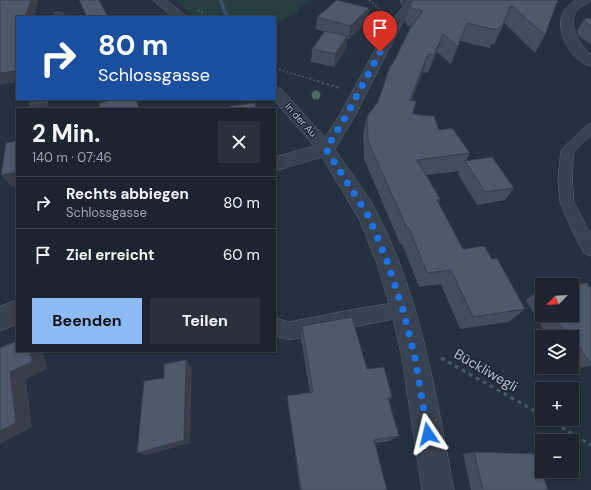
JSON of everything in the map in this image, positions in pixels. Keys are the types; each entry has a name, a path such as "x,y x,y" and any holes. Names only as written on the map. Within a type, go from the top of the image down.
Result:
{"street":[{"path":"159,0 180,16"},
{"path":"276,164 326,149 395,24 416,0"},
{"path":"586,0 573,7 567,18 569,36 579,52 591,62"},
{"name":"In der Au","path":"276,93 326,149 369,217 387,261 403,310 415,358 438,490"},
{"path":"0,319 16,312"}],"lane":[{"path":"586,0 591,2"},
{"path":"591,128 568,151 566,178 568,202 581,233 591,249"},
{"path":"276,327 288,331 366,315 403,310"}],"path":[{"path":"276,68 358,93"},
{"name":"Bückliwegli","path":"415,358 442,358 535,411"},
{"path":"560,426 591,445"}],"green space":[{"path":"175,0 309,0 296,12 276,23 276,16 194,16"}],"building":[{"path":"0,0 31,0 25,16 16,16 16,71 0,73"},
{"path":"79,0 99,0 107,16 87,16"},
{"path":"337,0 369,8 350,26 317,17"},
{"path":"414,0 558,0 545,35 511,5 502,27 499,27 497,30 467,23 458,46 443,34 434,55 428,54 410,100 416,101 413,114 434,116 439,130 452,128 470,153 417,160 440,199 437,200 463,249 484,246 492,259 497,258 525,309 473,317 451,270 427,273 409,228 407,228 368,141 367,116 378,102 390,66 392,65 411,27 423,11 412,8 410,4"},
{"path":"591,18 591,27 584,19"},
{"path":"325,31 347,36 335,54 312,49"},
{"path":"111,100 136,100 139,108 100,108 99,103"},
{"path":"255,103 256,108 230,108 230,106"},
{"path":"16,141 16,172 1,175 6,143"},
{"path":"492,157 514,188 485,192 465,161"},
{"path":"587,283 591,289 591,362 589,362 579,346 579,330 563,330 558,322 579,322 579,284"},
{"path":"352,317 367,369 384,367 392,397 388,398 399,436 374,440 387,490 301,490 287,396 313,392 302,326"},
{"path":"16,341 16,352 30,352 32,362 10,372 16,423 0,431 0,348"},
{"path":"186,360 184,440 137,453 144,381 164,378 164,364"},
{"path":"474,452 535,454 535,478 544,478 548,490 483,490"}],"waterway":[{"path":"221,0 224,11 228,16"}],"route":[{"path":"380,52 346,116 326,149 369,217 387,261 403,310 415,358 428,434"}]}
